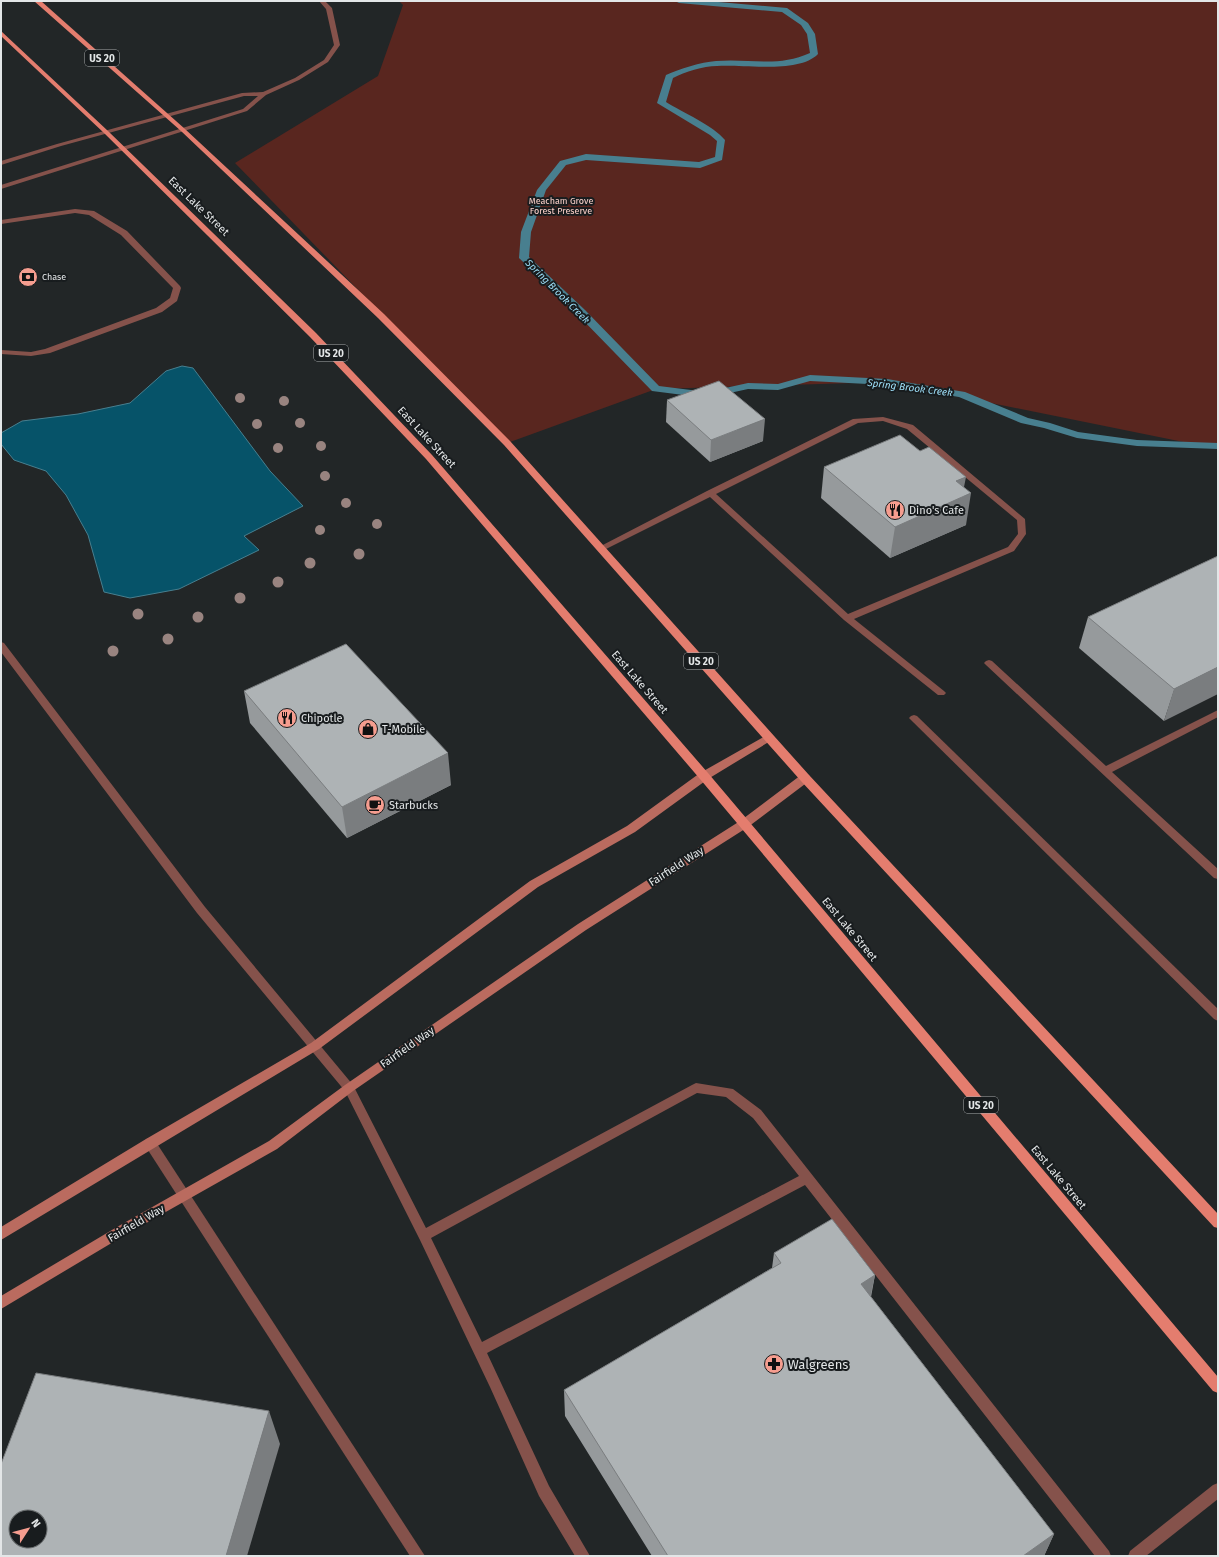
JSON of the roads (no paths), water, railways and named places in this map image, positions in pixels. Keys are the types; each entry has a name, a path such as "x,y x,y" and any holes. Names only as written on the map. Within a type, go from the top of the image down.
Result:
{"main road":[{"name":"US 20","path":"37,1 183,130 386,322 507,443 805,778 1218,1223"},
{"name":"East Lake Street","path":"1,33 106,132 313,335 429,457 704,776 1218,1387"}],"street":[{"path":"1,1234 315,1046 534,884 631,829 704,776 769,738"},
{"name":"Fairfield Way","path":"1,1303 273,1145 349,1088 582,926 744,824 805,778"}],"lane":[{"path":"1,187 245,110 264,94 297,79 326,61 337,45 329,8 322,1"},
{"path":"1,163 59,145 244,94 264,94"},
{"path":"1,222 75,211 91,213 124,233 177,288 174,299 158,310 47,351 31,354 1,352"},
{"path":"601,548 856,421 883,419 910,427 1021,519 1022,534 1011,549 847,618"},
{"path":"710,493 847,618 941,693"},
{"path":"1,645 202,910 349,1088 424,1236 479,1350 544,1491 583,1556"},
{"path":"989,663 1218,875"},
{"path":"1105,771 1218,713"},
{"path":"914,718 1218,1016"},
{"path":"424,1236 696,1088 729,1092 757,1114 1104,1556"},
{"path":"150,1144 418,1556"},
{"path":"479,1350 807,1178"},
{"path":"1135,1556 1218,1490"}],"water":[{"path":"182,366 193,368 270,471 303,506 244,536 259,550 179,589 130,598 104,592 88,535 66,495 46,471 14,460 1,444 1,433 22,421 78,414 130,403 166,371"}],"waterway":[{"name":"Spring Brook Creek","path":"679,1 784,10 804,23 811,34 814,54 799,61 785,64 715,63 679,72 669,77 661,103 713,133 721,140 719,158 700,165 586,157 563,163 542,190 526,232 524,258 581,312 656,389 707,395 748,386 778,387 810,378 887,382 961,394 1025,421 1046,425 1077,435 1137,443 1218,446"}],"place":[{"name":"Chase","path":"28,277"},
{"name":"Dino's Cafe","path":"895,510"},
{"name":"Chipotle","path":"287,718"},
{"name":"T-Mobile","path":"368,729"},
{"name":"Starbucks","path":"375,805"},
{"name":"Walgreens","path":"774,1364"}],"park label":[{"name":"Meacham Grove Forest Preserve","path":"561,206"}]}
